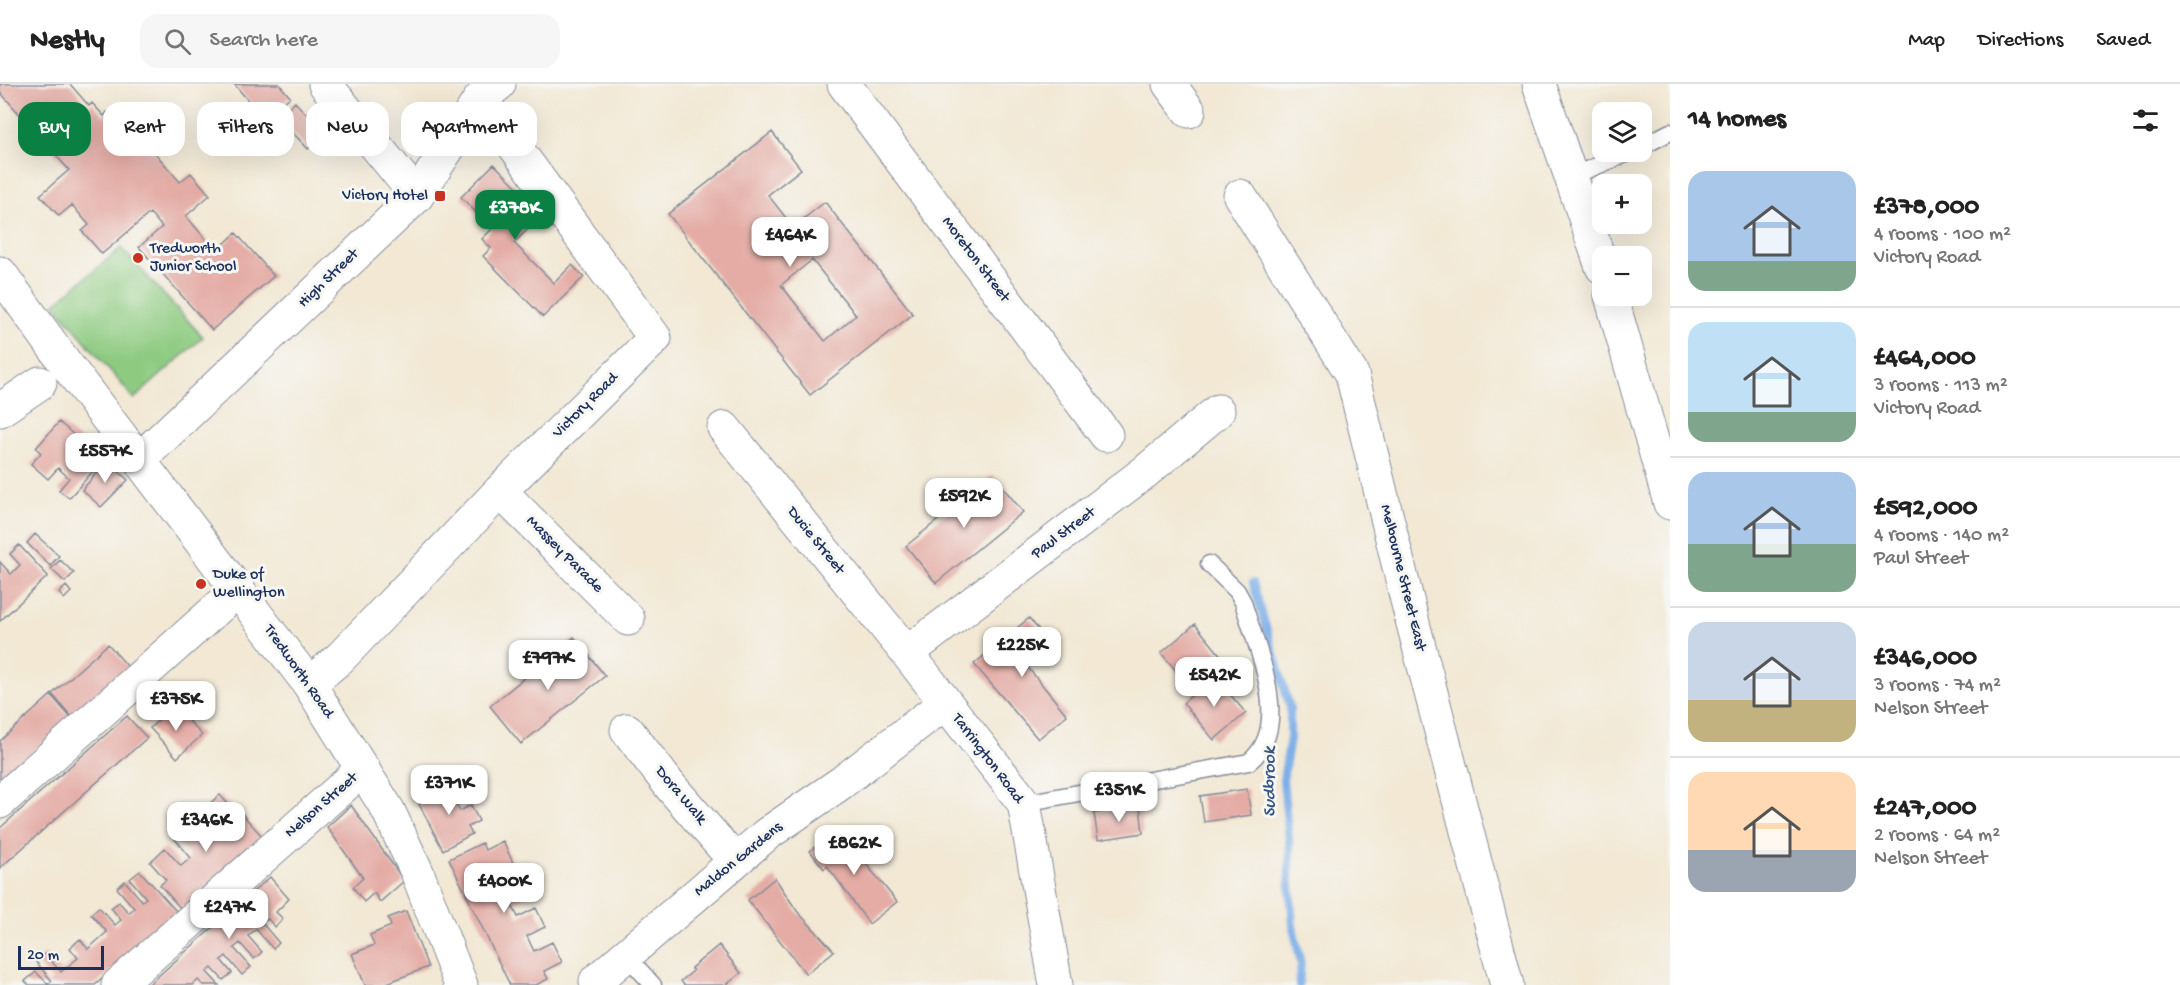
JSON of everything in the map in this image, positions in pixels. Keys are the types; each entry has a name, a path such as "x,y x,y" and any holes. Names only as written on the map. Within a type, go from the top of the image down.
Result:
{"street":[{"path":"325,84 417,196"},
{"name":"Moreton Street","path":"844,84 1106,435"},
{"path":"1169,84 1189,111"},
{"path":"1539,84 1595,246"},
{"name":"High Street","path":"140,459 417,196 490,91"},
{"name":"Victory Road","path":"309,684 339,658 500,490 655,338 490,91"},
{"name":"Melbourne Street East","path":"1240,196 1352,374 1409,608 1507,985"},
{"name":"Tredworth Road","path":"0,273 66,364 309,684 388,810 417,872 461,985"},
{"path":"1615,308 1670,503"},
{"path":"0,410 40,383"},
{"name":"Paul Street","path":"907,653 1145,472 1218,411"},
{"name":"Ducie Street","path":"724,428 907,653"},
{"name":"Massey Parade","path":"500,490 628,619"},
{"path":"0,802 238,590"},
{"name":"Tarrington Road","path":"907,653 1024,803 1056,985"},
{"name":"Maldon Gardens","path":"596,981 767,834 841,783 945,703"},
{"name":"Dora Walk","path":"627,730 671,787 735,861"},
{"name":"Nelson Street","path":"118,985 363,769"}],"lane":[{"path":"1652,141 1670,132"},
{"path":"1572,176 1606,162"},
{"path":"1024,803 1249,762 1262,752 1271,720 1268,690 1238,591 1209,564"},
{"path":"626,955 653,985"}],"green space":[{"path":"121,248 203,337 134,399 54,304"}],"building":[{"path":"0,84 70,84 86,102 18,102 18,112 0,92"},
{"path":"234,84 279,84 290,97 284,102 249,102"},
{"path":"92,103 103,115 103,156 158,156 180,182 191,173 210,195 186,216 216,251 236,233 274,276 212,330 139,247 162,227 150,213 102,254 82,231 89,225 72,205 59,216 40,195 69,170 57,156 91,156"},
{"path":"294,103 306,114 306,147 294,134"},
{"path":"772,132 801,169 768,195 793,227 825,202 913,314 810,395 668,214","holes":["812,260 856,315 825,341 781,285"]},
{"path":"494,164 528,198 523,203 538,219 514,243 554,283 572,265 584,277 543,317 483,256 491,248 482,239 492,229 461,197"},
{"path":"59,422 103,460 69,498 59,490 69,478 58,468 48,479 31,464 41,453 36,448"},
{"path":"107,461 128,480 101,507 82,490"},
{"path":"993,475 1023,512 936,583 906,546"},
{"path":"35,534 59,556 50,566 27,543"},
{"path":"19,545 48,576 0,621 0,562 11,574 20,565 10,554"},
{"path":"60,560 74,573 65,582 51,569"},
{"path":"66,586 71,592 64,599 59,593"},
{"path":"1029,618 1050,643 1025,664 1067,715 1038,739 974,664"},
{"path":"1195,624 1226,662 1193,690 1161,653"},
{"path":"574,637 605,676 521,744 490,706"},
{"path":"108,644 128,667 72,717 52,694"},
{"path":"1214,676 1246,713 1214,740 1183,703"},
{"path":"51,695 71,718 0,782 0,741"},
{"path":"174,705 202,735 177,758 150,728"},
{"path":"127,716 147,738 0,868 0,828"},
{"path":"460,782 467,795 455,801 456,804 460,811 471,805 479,821 468,827 472,834 443,850 419,804"},
{"path":"1247,789 1251,815 1204,822 1200,796"},
{"path":"220,795 262,836 181,909 160,885 166,880 150,862 165,848 181,866 191,858 175,839 192,823 208,842 217,834 203,818 213,808 209,804"},
{"path":"351,805 404,881 380,902 374,893 364,902 353,887 363,878 327,827"},
{"path":"1140,807 1143,833 1098,840 1094,813"},
{"path":"838,829 897,902 869,924 827,866 824,869 810,851"},
{"path":"503,841 513,863 495,872 501,884 519,875 529,895 511,904 518,917 536,908 545,927 527,936 531,945 534,951 552,942 562,962 544,971 548,979 536,985 510,985 449,859 482,843 485,850"},
{"path":"140,871 177,912 95,985 29,985 25,981 36,972 48,984 52,981 36,962 45,954 61,972 78,958 70,948 80,939 88,949 107,932 91,914 99,907 115,925 121,920 111,908 119,902 129,913 134,908 117,888 125,881 142,901 146,898 130,879"},
{"path":"270,877 289,899 276,912 283,919 275,927 268,919 262,923 279,943 273,949 256,929 248,936 262,952 254,959 240,943 234,948 251,967 242,975 226,956 221,960 232,973 223,980 212,968 207,972 219,985 203,985 198,980 193,985 148,985"},
{"path":"775,878 797,911 834,951 806,974 748,900"},
{"path":"406,911 428,967 382,985 365,985 352,954 374,945 370,935 391,926 388,918"},
{"path":"719,945 741,973 726,985 684,985 681,981 693,971 691,968"}],"waterway":[{"name":"Sudbrook","path":"1253,583 1290,708 1290,738 1283,780 1290,850 1289,873 1293,926 1301,964 1299,985"}],"place":[{"name":"Victory Hotel","path":"440,196"},
{"name":"Tredworth Junior School","path":"138,258"},
{"name":"Duke of Wellington","path":"201,584"}]}
